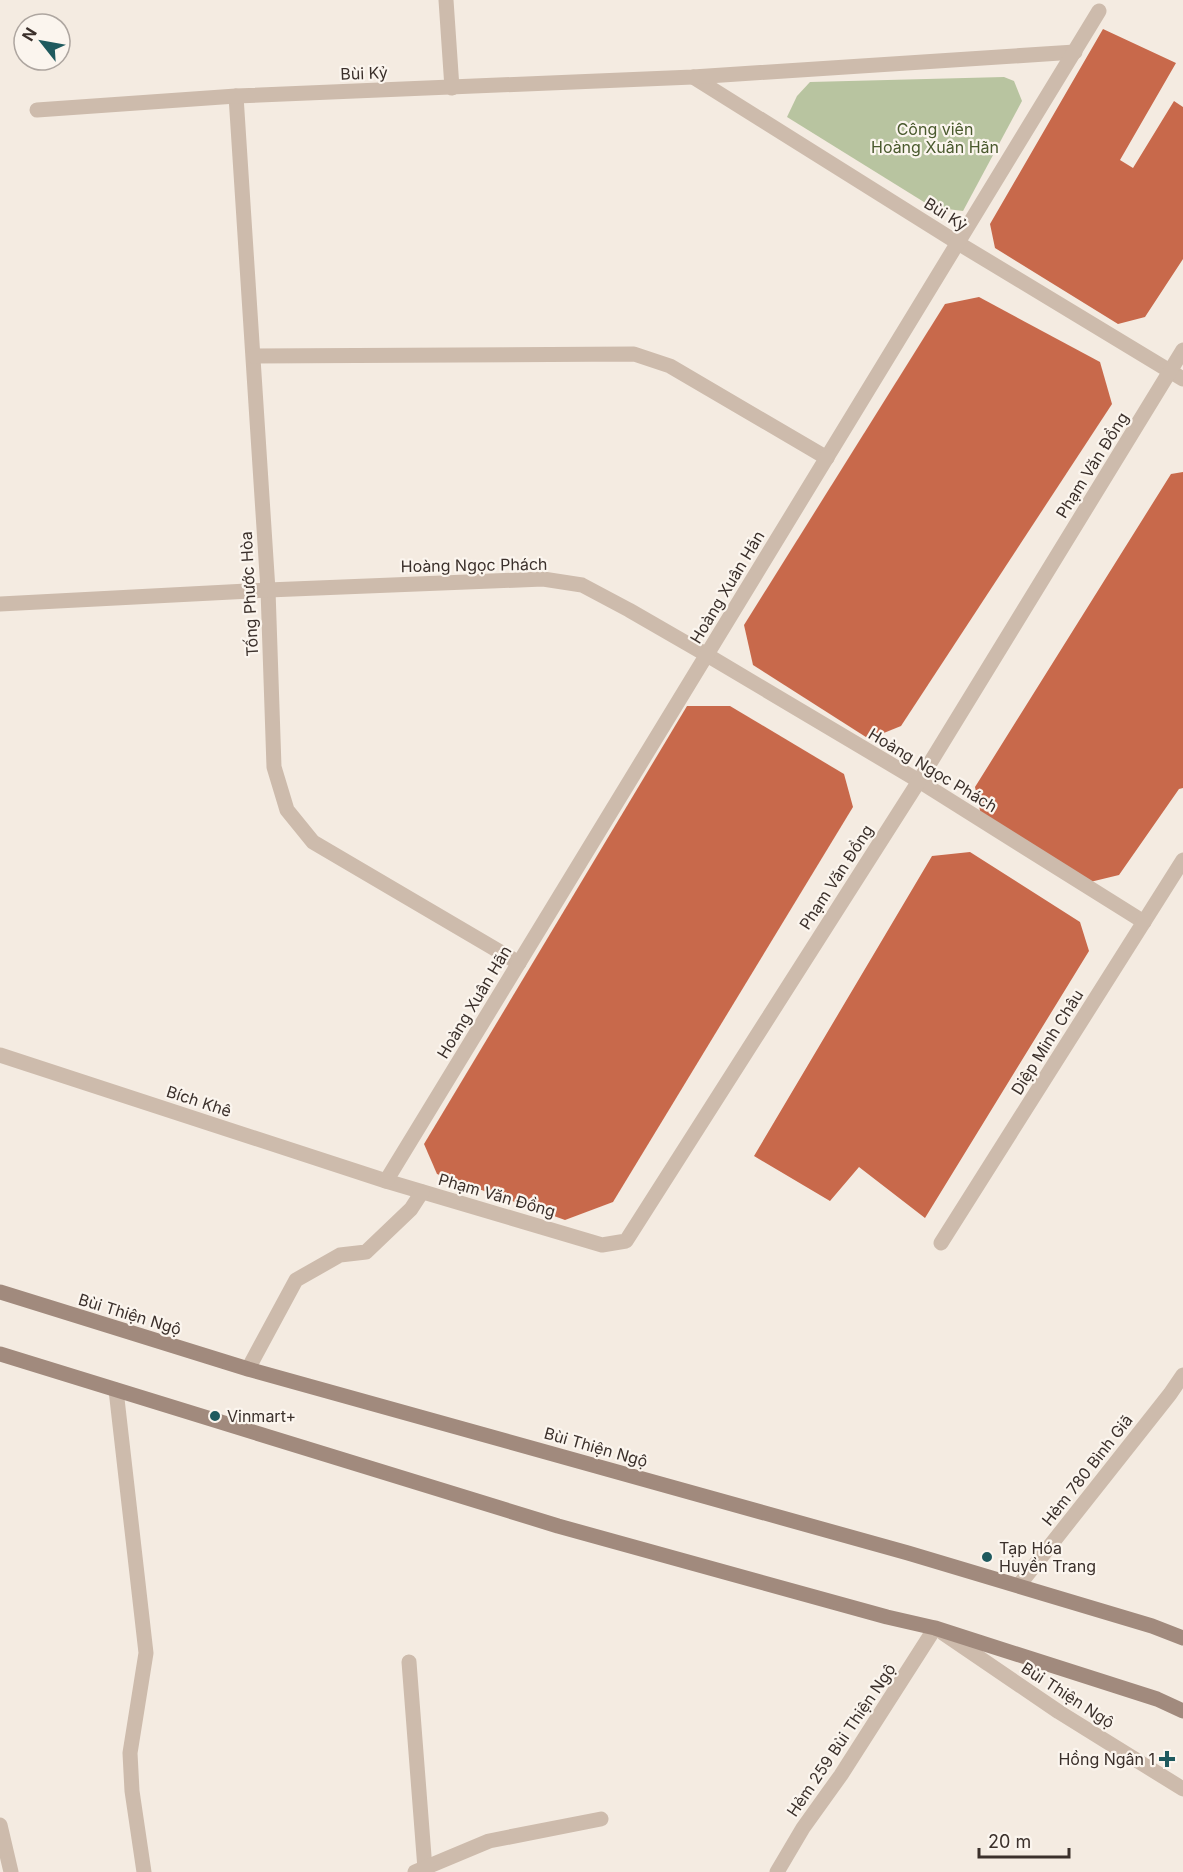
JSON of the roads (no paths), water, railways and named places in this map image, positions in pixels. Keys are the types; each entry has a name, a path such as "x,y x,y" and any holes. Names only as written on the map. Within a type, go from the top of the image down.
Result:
{"main road":[{"name":"Bùi Thiện Ngộ","path":"0,1292 248,1370 908,1553 1152,1626 1183,1638"},
{"name":"Bùi Thiện Ngộ","path":"0,1354 558,1526 887,1617 935,1628 1157,1699 1183,1710"}],"street":[{"path":"446,0 452,88"},
{"name":"Hoàng Xuân Hãn","path":"386,1181 1099,11"},
{"name":"Bùi Kỷ","path":"38,110 236,96 693,77 1075,52"},
{"name":"Bùi Kỷ","path":"693,77 958,243 1177,374"},
{"name":"Tống Phước Hòa","path":"236,96 268,590 274,767 287,810 313,842 519,963"},
{"name":"Phạm Văn Đồng","path":"386,1181 602,1245 626,1241 1177,374 1183,350"},
{"path":"254,356 634,354 670,366 827,458"},
{"name":"Hoàng Ngọc Phách","path":"0,604 543,579 582,585 707,655 919,781 1144,922"},
{"name":"Diệp Minh Châu","path":"941,1243 1183,860"},
{"name":"Bích Khê","path":"0,1055 386,1181"},
{"name":"Phạm Văn Đồng","path":"248,1370 296,1280 340,1255 366,1252 411,1209 422,1192"},
{"name":"Hẻm 780 Bình Giã","path":"1019,1586 1183,1376"},
{"path":"116,1390 146,1653 130,1753 132,1791 144,1872"},
{"name":"Bùi Thiện Ngộ","path":"935,1628 1059,1712 1183,1789"},
{"name":"Hẻm 259 Bùi Thiện Ngộ","path":"777,1872 803,1828 841,1775 935,1628"},
{"path":"409,1662 420,1870 489,1841 601,1819"},
{"path":"0,1825 11,1872"}],"place":[{"name":"Vinmart+","path":"215,1416"},
{"name":"Tạp Hóa Huyền Trang","path":"987,1557"},
{"name":"Hồng Ngân 1","path":"1167,1759"}],"park label":[{"name":"Công viên Hoàng Xuân Hãn","path":"935,138"}]}
